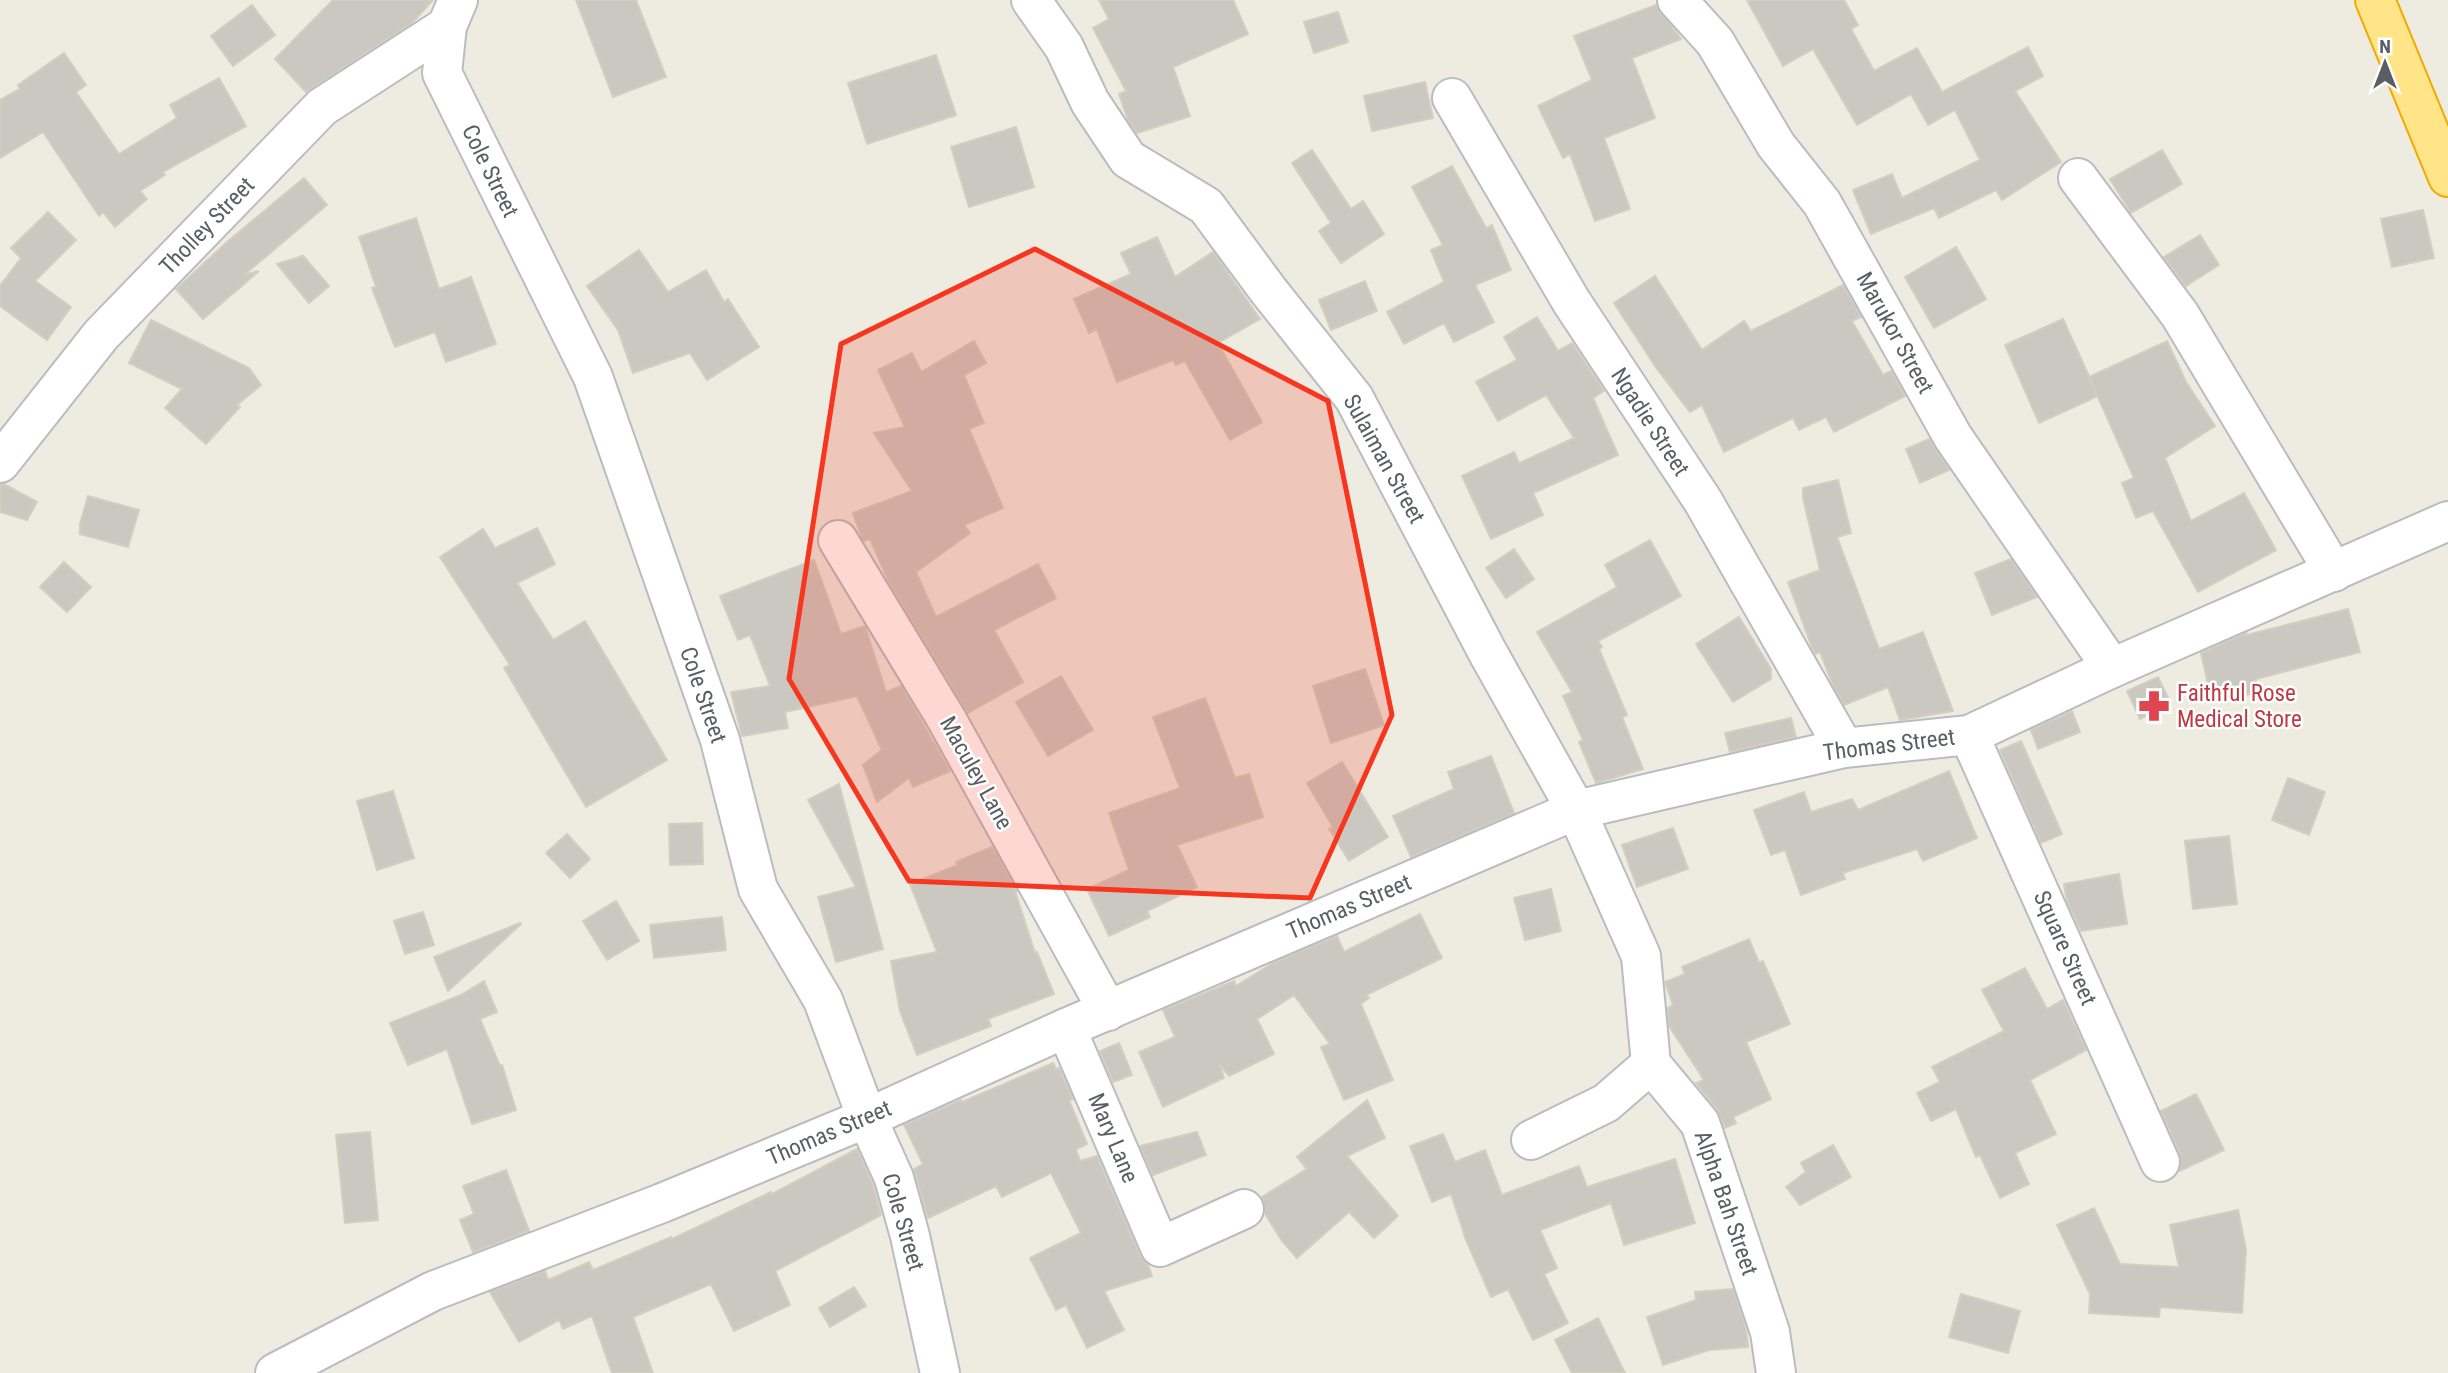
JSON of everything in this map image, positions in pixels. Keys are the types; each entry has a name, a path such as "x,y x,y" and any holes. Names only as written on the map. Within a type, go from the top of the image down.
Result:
{"highway":[{"path":"2375,0 2448,177"}],"street":[{"name":"Sulaiman Street","path":"1031,0 1064,47 1090,102 1128,159 1206,206 1268,290 1354,398 1488,653 1576,810"},
{"name":"Marukor Street","path":"1677,0 1715,42 1776,145 1822,203 1954,437 2112,668"},
{"name":"Tholley Street","path":"0,463 101,335 322,107 453,13"},
{"name":"Cole Street","path":"453,13 442,73 593,377 720,740 758,889 823,1000 867,1118 894,1178 940,1373"},
{"name":"Ngadie Street","path":"1452,98 1571,301 1703,501 1844,748"},
{"path":"2078,178 2180,315 2334,572"},
{"name":"Thomas Street","path":"275,1373 433,1291 662,1203 867,1118 1066,1028 1576,810 1844,748 1969,735 2112,668 2448,522"},
{"name":"Maculey Lane","path":"838,540 947,720 1108,1011"},
{"name":"Square Street","path":"1969,735 2160,1162"},
{"path":"1531,1140 1606,1103 1651,1064 1640,956 1576,810"},
{"name":"Mary Lane","path":"1066,1028 1160,1247 1244,1209"},
{"name":"Alpha Bah Street","path":"1651,1064 1700,1124 1770,1332 1776,1373"}],"highlighted area":[{"path":"1035,249 1328,401 1392,715 1310,898 909,881 789,679 841,344"}],"building":[{"path":"333,0 433,0 412,23 306,92 275,59"},
{"path":"576,0 636,0 666,77 613,97"},
{"path":"1099,0 1233,0 1248,34 1173,67 1190,116 1137,133 1128,120 1119,94 1126,91 1093,28 1109,19"},
{"path":"1747,0 1844,0 1858,25 1851,29 1874,71 1917,48 1942,92 2028,47 2043,76 2015,91 2061,162 2002,200 1996,190 1939,218 1934,208 1871,234 1853,190 1892,174 1902,198 1980,160 1955,110 1928,125 1911,94 1857,125 1813,49 1783,66"},
{"path":"252,5 275,35 233,66 211,36"},
{"path":"1656,5 1681,39 1632,58 1655,118 1604,138 1630,209 1595,221 1570,154 1563,158 1538,106 1592,80 1574,36"},
{"path":"1338,12 1348,42 1314,53 1304,22"},
{"path":"64,53 86,85 76,92 119,154 177,118 170,105 219,78 246,126 163,172 165,175 140,191 147,199 115,227 103,212 99,216 43,132 0,158 0,100 20,89 18,85"},
{"path":"936,55 956,115 867,144 848,83"},
{"path":"1425,82 1433,118 1372,131 1364,96"},
{"path":"1016,127 1034,187 969,207 951,147"},
{"path":"1312,150 1351,209 1363,201 1384,234 1341,263 1319,231 1331,223 1292,163"},
{"path":"2162,150 2182,184 2131,213 2110,179"},
{"path":"1452,166 1486,228 1492,225 1511,270 1475,285 1494,322 1454,342 1444,323 1404,344 1387,312 1444,282 1431,250 1443,245 1412,187"},
{"path":"304,178 327,205 244,275 259,271 203,319 176,289"},
{"path":"2423,210 2434,258 2392,267 2381,219"},
{"path":"48,212 76,240 35,281 71,307 47,340 0,306 0,286 21,258 11,248"},
{"path":"416,218 439,289 471,277 496,344 446,362 435,332 395,347 372,288 376,287 359,237"},
{"path":"2200,235 2219,265 2186,286 2164,257"},
{"path":"1157,237 1175,277 1213,252 1260,319 1218,343 1262,422 1230,440 1185,361 1176,365 1173,360 1117,382 1097,329 1089,333 1074,299 1131,274 1121,253"},
{"path":"1956,247 1986,299 1934,328 1905,277"},
{"path":"639,250 668,292 706,270 724,302 728,299 759,347 707,380 690,353 633,373 618,330 587,286"},
{"path":"303,256 329,286 309,303 277,264"},
{"path":"1655,276 1702,350 1744,321 1751,331 1843,285 1861,317 1852,321 1883,375 1891,371 1905,396 1834,432 1826,417 1799,430 1793,418 1724,452 1702,405 1690,412 1657,369 1614,303"},
{"path":"1365,281 1377,311 1331,330 1319,300"},
{"path":"1537,317 1558,351 1572,343 1604,391 1593,398 1618,455 1533,493 1543,515 1491,539 1462,476 1514,452 1519,463 1574,438 1546,395 1498,421 1476,382 1517,360 1504,337"},
{"path":"2063,319 2098,396 2039,423 2005,345"},
{"path":"151,320 249,368 261,385 237,405 240,407 206,444 165,408 182,389 129,363"},
{"path":"974,341 986,363 964,375 984,423 969,429 1003,508 964,525 970,533 916,572 936,617 1038,564 1056,598 994,630 1023,682 968,713 888,580 870,539 864,541 862,538 853,513 912,491 874,433 905,427 878,370 912,353 921,372"},
{"path":"2167,341 2186,382 2215,426 2165,458 2191,521 2244,493 2276,550 2198,592 2153,511 2136,518 2122,483 2134,478 2089,377"},
{"path":"1929,439 1949,470 1920,483 1906,449"},
{"path":"1838,480 1851,533 1837,537 1879,649 1923,632 1953,711 1900,720 1888,687 1844,705 1820,652 1815,654 1813,650 1788,582 1820,570 1803,488"},
{"path":"0,484 37,502 27,520 0,512"},
{"path":"88,496 139,510 128,547 80,534"},
{"path":"537,528 555,564 517,583 553,640 585,621 667,760 586,807 504,668 510,665 440,557 483,529 495,548"},
{"path":"1650,540 1681,596 1598,641 1627,715 1622,717 1643,769 1596,783 1579,742 1583,740 1563,696 1572,692 1537,632 1617,587 1605,565"},
{"path":"1514,549 1534,579 1506,598 1486,568"},
{"path":"2011,559 2037,597 1992,615 1975,573"},
{"path":"814,560 841,634 865,626 886,692 901,686 950,771 913,787 909,778 877,802 863,765 882,750 857,696 785,712 788,728 742,736 731,692 770,686 750,635 738,640 720,596"},
{"path":"64,562 91,587 67,612 40,587"},
{"path":"2348,609 2360,652 2256,679 2259,692 2212,702 2201,653 2246,633 2247,635"},
{"path":"1739,617 1771,669 1771,679 1733,702 1696,644"},
{"path":"1365,669 1384,725 1331,743 1313,686"},
{"path":"1061,676 1093,730 1048,756 1016,702"},
{"path":"2158,677 2171,704 2140,719 2127,691"},
{"path":"1205,698 1235,778 1249,774 1263,817 1177,845 1197,887 1147,911 1150,917 1109,936 1087,889 1129,870 1109,813 1180,788 1153,717"},
{"path":"2072,711 2080,732 2038,749 2031,730"},
{"path":"1791,718 1796,737 1730,752 1725,733"},
{"path":"2021,741 2062,834 2041,843 2000,750"},
{"path":"1491,756 1514,813 1411,857 1393,816 1454,789 1448,772"},
{"path":"1342,762 1388,837 1349,861 1329,829 1333,827 1307,783"},
{"path":"1949,771 1977,838 1923,861 1917,849 1843,873 1845,879 1801,895 1785,850 1771,855 1754,810 1804,792 1811,812 1852,799 1858,810"},
{"path":"2288,778 2325,792 2309,835 2272,820"},
{"path":"839,784 883,949 836,962 818,897 856,887 808,800"},
{"path":"393,791 414,858 377,870 357,801"},
{"path":"702,823 703,864 670,865 669,824"},
{"path":"1673,828 1688,869 1637,887 1622,845"},
{"path":"567,834 590,859 570,878 546,853"},
{"path":"2229,836 2237,904 2193,909 2185,841"},
{"path":"992,847 1017,891 1035,953 1037,952 1054,994 988,1019 991,1026 917,1055 900,1011 891,961 937,952 910,884 958,865 956,862"},
{"path":"2119,874 2127,924 2081,931 2067,901 2064,884"},
{"path":"1551,889 1561,931 1525,940 1514,898"},
{"path":"616,901 639,941 607,960 583,921"},
{"path":"423,912 434,945 405,954 394,921"},
{"path":"1420,914 1442,958 1366,995 1369,998 1361,1004 1393,1080 1344,1100 1321,1047 1330,1044 1294,995 1257,1019 1274,1054 1229,1076 1220,1065 1224,1078 1163,1107 1139,1052 1175,1037 1163,1010 1234,981 1236,986 1273,963 1337,936 1344,952"},
{"path":"722,917 726,950 654,958 650,925"},
{"path":"521,924 448,991 434,957"},
{"path":"1749,939 1759,963 1763,961 1790,1024 1746,1042 1771,1099 1733,1117 1736,1123 1725,1128 1717,1109 1696,1083 1704,1080 1669,1026 1668,1008 1673,1005 1665,982 1685,974 1682,967"},
{"path":"2025,968 2047,1009 2063,1000 2086,1050 2030,1080 2056,1134 2015,1153 2029,1184 2000,1198 1980,1155 1976,1157 1956,1109 1931,1121 1917,1093 1940,1082 1932,1067 2004,1031 1982,990"},
{"path":"484,981 497,1012 480,1019 500,1066 502,1065 516,1110 472,1124 447,1049 408,1065 390,1023 461,995"},
{"path":"1119,1043 1132,1075 1113,1082 1100,1051"},
{"path":"1053,1063 1056,1069 1059,1068 1073,1099 1069,1100 1087,1144 1076,1149 1080,1161 1097,1156 1140,1256 1148,1265 1152,1276 1104,1291 1124,1330 1087,1348 1066,1305 1056,1310 1030,1258 1081,1233 1051,1173 1002,1197 996,1186 928,1218 914,1169 923,1164 904,1125"},
{"path":"2196,1094 2224,1150 2180,1171 2180,1153 2161,1111"},
{"path":"1367,1100 1385,1138 1347,1156 1398,1216 1374,1238 1349,1212 1297,1258 1282,1241 1265,1214 1262,1197 1307,1169 1297,1157"},
{"path":"370,1132 378,1220 345,1223 336,1135"},
{"path":"1197,1132 1206,1155 1153,1175 1140,1146"},
{"path":"1443,1134 1455,1162 1485,1150 1502,1195 1579,1166 1587,1187 1675,1159 1695,1223 1624,1245 1611,1203 1540,1230 1557,1268 1544,1274 1568,1323 1533,1340 1508,1289 1491,1297 1466,1240 1451,1194 1432,1202 1410,1146"},
{"path":"1833,1145 1851,1177 1800,1205 1786,1187 1806,1172 1801,1163"},
{"path":"857,1149 873,1185 881,1215 775,1271 790,1305 734,1331 711,1284 633,1317 653,1373 612,1373 592,1316 563,1329 559,1320 519,1342 490,1292 545,1271 548,1280 589,1262 593,1270 671,1237 672,1239 771,1192 772,1194"},
{"path":"506,1170 529,1231 473,1252 460,1220 474,1214 463,1186"},
{"path":"2094,1208 2120,1264 2179,1267 2170,1225 2238,1210 2246,1249 2242,1313 2160,1307 2159,1317 2089,1313 2090,1294 2057,1225"},
{"path":"854,1287 866,1306 830,1327 819,1308"},
{"path":"1733,1289 1746,1329 1748,1347 1709,1350 1663,1365 1647,1317 1696,1300 1695,1292"},
{"path":"1961,1294 2020,1311 2008,1353 1949,1337"},
{"path":"1598,1318 1625,1373 1572,1373 1555,1340"}],"place":[{"name":"Faithful Rose Medical Store","path":"2154,706"}]}
